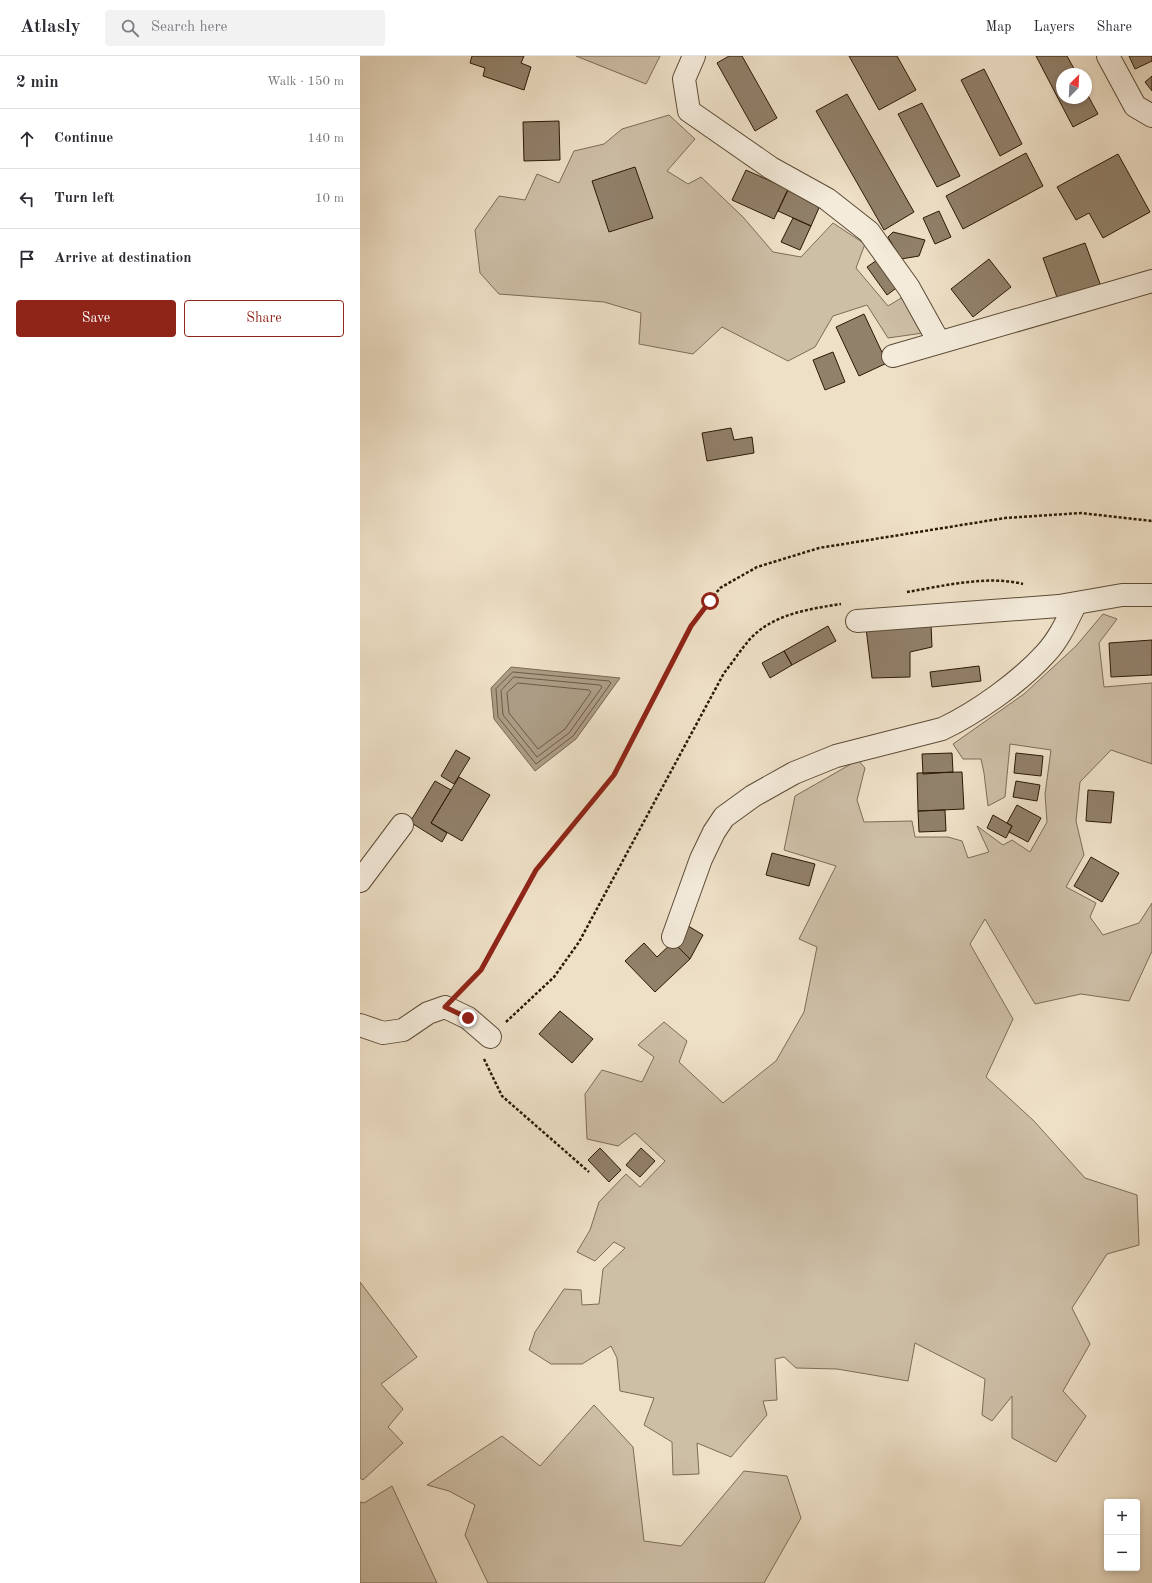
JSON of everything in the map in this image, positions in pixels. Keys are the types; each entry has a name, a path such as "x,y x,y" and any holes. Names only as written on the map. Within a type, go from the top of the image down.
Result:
{"street":[{"path":"694,56 684,79 689,111 771,168 826,199 869,232 909,288 939,342"},
{"path":"1108,56 1135,106 1152,116"},
{"path":"893,356 1152,281"},
{"path":"857,621 1059,606 1122,595 1152,595"},
{"path":"672,937 700,859 714,832 724,817 753,796 794,773 836,756 942,729 957,722 1004,690 1046,653 1061,632 1076,603"},
{"path":"360,881 402,825"},
{"path":"360,1025 383,1033 403,1030 428,1013 445,1007 468,1018 490,1037"}],"path":[{"path":"445,1007 481,970 536,870 614,775 691,626 720,588 757,567 819,548 998,519 1081,513 1152,521"}],"shaded area":[{"path":"576,56 660,56 646,84"},
{"path":"669,115 695,139 667,171 688,184 701,177 743,217 773,252 801,257 833,223 865,244 856,268 888,306 903,297 923,333 888,338 867,305 833,316 815,347 788,361 722,327 693,354 639,344 641,313 604,302 499,294 480,273 475,230 499,196 525,200 537,174 559,183 574,151 604,144 622,129"},
{"path":"1103,614 1117,619 1099,643 1104,687 1152,683 1152,764 1111,750 1080,782 1076,821 1084,855 1066,887 1096,903 1090,917 1103,935 1139,923 1152,903 1152,951 1129,1001 1081,994 1035,1004 985,919 970,944 1013,1019 986,1077 1034,1121 1085,1178 1137,1195 1139,1245 1107,1254 1072,1308 1090,1344 1063,1391 1086,1416 1056,1462 1012,1438 1012,1396 992,1421 982,1415 985,1379 915,1343 908,1381 837,1369 796,1368 784,1357 775,1359 777,1400 763,1401 767,1415 731,1457 697,1443 699,1474 673,1475 672,1442 644,1425 654,1398 620,1391 617,1358 611,1346 582,1364 551,1364 529,1350 535,1332 564,1289 581,1290 582,1305 599,1304 603,1269 625,1248 614,1242 595,1261 577,1252 590,1230 599,1202 626,1174 640,1187 665,1161 635,1133 618,1146 587,1139 585,1094 602,1070 642,1082 654,1057 638,1045 664,1022 687,1041 679,1062 723,1103 776,1061 804,1012 817,947 799,939 836,866 784,850 795,796 858,760 865,768 857,800 864,822 912,821 915,837 948,837 962,841 968,858 989,852 977,826 1003,845 1012,840 1030,852 1047,822 1045,794 1051,750 1010,744 1005,797 988,806 981,759 963,759 953,744 1024,694 1076,646"},
{"path":"360,1282 417,1357 381,1384 403,1409 388,1427 403,1443 363,1480 360,1478"},
{"path":"594,1405 633,1447 644,1541 681,1546 744,1471 787,1476 801,1518 764,1583 488,1583 465,1535 475,1505 449,1491 427,1485 502,1436 540,1466"},
{"path":"392,1486 437,1583 360,1583 360,1502 364,1503"}],"water":[{"path":"511,667 620,678 576,739 535,771 494,719 491,688"}],"building":[{"path":"472,56 524,56 521,63 531,67 524,90 483,76 485,68 470,63"},
{"path":"729,56 742,56 777,118 755,131 717,63"},
{"path":"849,56 897,56 916,90 879,110"},
{"path":"1036,56 1067,56 1074,68 1056,68 1056,94"},
{"path":"1129,56 1152,56 1152,61 1135,69"},
{"path":"984,69 1022,144 1000,156 961,80"},
{"path":"1152,76 1152,91 1145,82"},
{"path":"847,94 914,212 884,230 816,111"},
{"path":"922,103 960,176 937,187 898,114"},
{"path":"1092,103 1098,114 1073,127 1061,104"},
{"path":"559,121 560,160 524,161 523,122"},
{"path":"1026,153 1043,186 963,229 946,196"},
{"path":"1118,154 1150,212 1103,238 1089,213 1076,220 1057,187"},
{"path":"635,167 653,218 609,232 592,181"},
{"path":"746,170 788,189 774,219 732,200"},
{"path":"790,186 822,201 811,226 778,211"},
{"path":"939,211 951,237 935,244 923,218"},
{"path":"793,218 811,226 800,250 781,242"},
{"path":"893,232 925,240 919,256 901,259 888,237"},
{"path":"1085,243 1102,289 1059,303 1043,258"},
{"path":"880,258 899,286 887,295 867,267"},
{"path":"989,259 1011,287 973,317 951,289"},
{"path":"864,314 887,363 859,376 836,327"},
{"path":"833,352 845,382 825,390 813,360"},
{"path":"731,428 734,440 752,437 754,453 707,461 702,433"},
{"path":"931,624 932,647 910,652 910,677 872,678 866,628"},
{"path":"828,626 836,641 792,665 784,651"},
{"path":"1152,640 1152,675 1111,677 1109,643"},
{"path":"784,651 792,665 770,678 762,663"},
{"path":"979,666 981,681 932,687 930,672"},
{"path":"456,750 470,758 454,784 441,776"},
{"path":"952,753 953,772 923,774 922,754"},
{"path":"1016,753 1043,756 1041,776 1014,773"},
{"path":"962,772 964,809 918,811 917,773"},
{"path":"459,777 490,795 462,841 431,823"},
{"path":"435,781 451,790 431,823 447,833 442,842 410,822"},
{"path":"1016,781 1040,785 1037,801 1013,797"},
{"path":"1088,790 1114,792 1111,823 1086,821"},
{"path":"1017,805 1041,818 1028,842 1009,832 1012,826 1007,823"},
{"path":"945,810 946,831 919,832 918,811"},
{"path":"993,815 1012,826 1006,838 987,828"},
{"path":"772,853 815,864 809,886 766,875"},
{"path":"1091,857 1119,873 1102,902 1074,886"},
{"path":"685,924 703,935 690,959 673,942"},
{"path":"673,942 690,959 655,992 625,961 644,943 657,957"},
{"path":"560,1011 593,1039 572,1063 539,1034"},
{"path":"600,1148 621,1170 609,1182 588,1160"},
{"path":"641,1148 655,1161 640,1177 626,1165"}],"route":[{"path":"468,1018 445,1007 481,970 501,931 536,870 614,775 691,626 710,601"}]}
